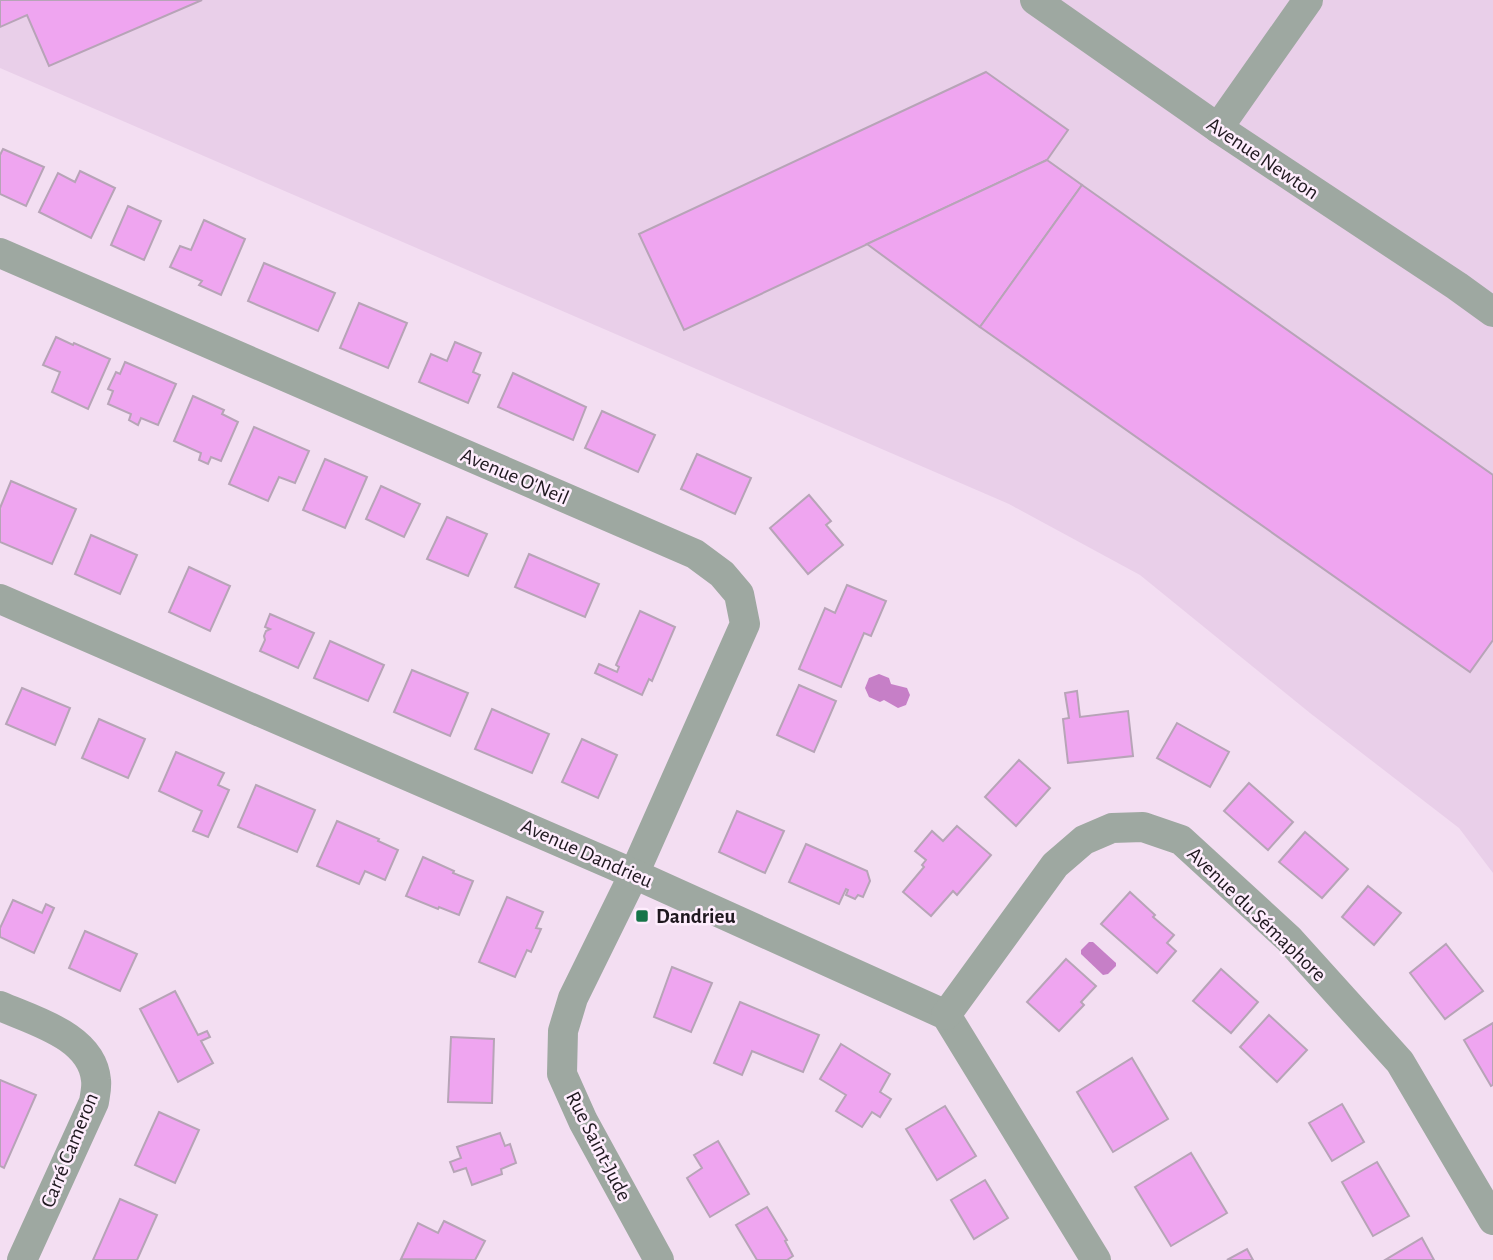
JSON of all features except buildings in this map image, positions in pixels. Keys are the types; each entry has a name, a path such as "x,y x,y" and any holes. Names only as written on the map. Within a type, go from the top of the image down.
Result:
{"street":[{"name":"Avenue Newton","path":"1035,0 1218,128 1493,312"},
{"path":"1218,128 1308,0"},
{"name":"Avenue O'Neil","path":"0,253 695,554 722,574 739,594 745,624 634,874"},
{"name":"Avenue Dandrieu","path":"0,599 634,874 946,1015"},
{"name":"Avenue du Sémaphore","path":"946,1015 1055,865 1084,840 1112,828 1143,828 1181,840 1289,939 1400,1062 1493,1220"},
{"name":"Rue Saint-Jude","path":"634,874 573,998 563,1031 562,1074 583,1121 658,1260"},
{"name":"Carré Cameron","path":"0,1006 67,1035 92,1062 97,1081 94,1102 22,1260"},
{"path":"946,1015 1096,1260"}],"shaded area":[{"path":"0,0 1493,0 1493,873 1459,828 1310,713 1140,575 1009,504 0,68"},
{"path":"879,674 889,678 891,684 907,688 910,695 906,705 898,708 884,700 880,702 869,697 865,688 869,678"},
{"path":"1089,942 1093,942 1116,963 1108,974 1103,975 1081,954 1081,950"}],"place":[{"name":"Dandrieu","path":"642,916"}]}
